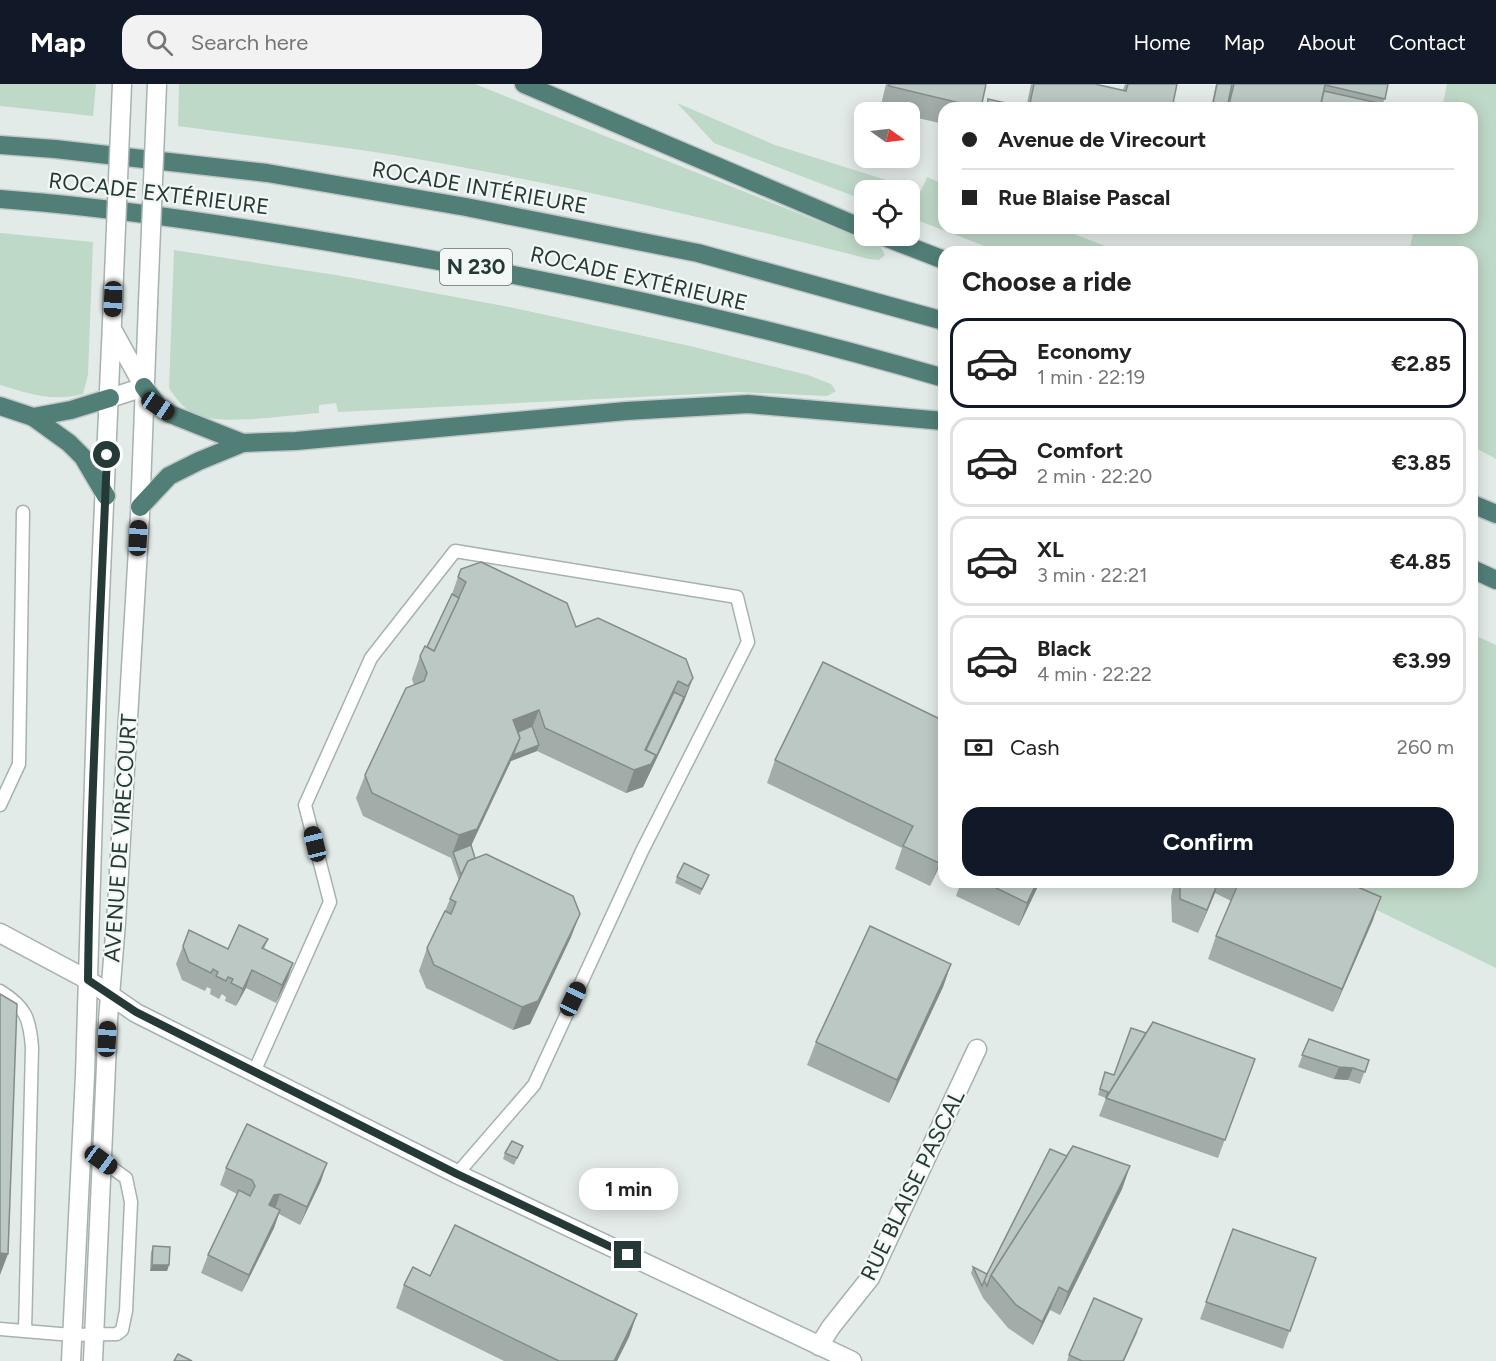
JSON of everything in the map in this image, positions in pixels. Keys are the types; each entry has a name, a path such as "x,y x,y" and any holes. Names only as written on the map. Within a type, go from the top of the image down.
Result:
{"highway":[{"path":"524,84 854,225"},
{"name":"ROCADE INTÉRIEURE","path":"0,145 267,173 466,207 698,253 938,319"},
{"name":"ROCADE EXTÉRIEURE","path":"0,199 50,203 261,230 469,265 684,310 938,376"},
{"path":"908,246 938,258"},
{"path":"144,387 158,406 170,414 243,443"},
{"path":"33,417 71,410 110,398"},
{"path":"140,507 170,476 243,443 296,441 626,411 748,404 938,420"},
{"path":"0,406 33,417 69,443 82,457 106,496"},
{"path":"1478,506 1496,514"},
{"path":"1478,572 1496,580"}],"street":[{"name":"AVENUE DE VIRECOURT","path":"71,1361 88,980 98,631 106,496 122,84"},
{"name":"AVENUE DE VIRECOURT","path":"93,1361 109,994 116,923 140,507 157,84"},
{"path":"110,398 144,387 112,331"},
{"path":"0,933 88,980 136,1012 457,1174 852,1361"},
{"name":"RUE BLAISE PASCAL","path":"819,1346 870,1278 977,1049"}],"lane":[{"path":"0,805 20,764 23,512"},
{"path":"254,1072 330,902 305,805 371,658 455,550 737,597 748,642 642,851 534,1085 457,1174"},
{"path":"0,991 25,1011 31,1025 25,1331"},
{"path":"0,1329 72,1335 117,1334 122,1330 131,1202 126,1178 101,1160 81,1155"}],"green space":[{"path":"0,84 96,84 93,116 0,106"},
{"path":"179,84 475,84 854,236 854,246 880,246 885,255 879,260 869,259 633,202 394,155 178,126"},
{"path":"1447,84 1496,84 1496,459 1478,449 1478,246 1410,246 1413,234 1478,234 1478,102 1443,102"},
{"path":"677,103 775,145 886,180 854,180 854,196 714,143"},
{"path":"927,177 938,182 938,228 920,221 920,191"},
{"path":"0,233 93,242 88,375 83,394 51,397 0,385"},
{"path":"953,234 1074,234 1105,246 984,246"},
{"path":"174,250 342,276 504,306 690,346 808,375 831,384 836,391 827,396 739,392 338,412 336,403 319,405 319,413 241,420 211,419 199,416 185,408 169,388"},
{"path":"1478,637 1496,645 1496,968 1331,888 1478,888"}],"building":[{"path":"889,84 986,84 982,102 956,102 889,86"},
{"path":"1034,84 1095,84 1126,91 1128,84 1177,84 1173,102 1030,102"},
{"path":"1217,84 1232,84 1228,102 1213,102"},
{"path":"1234,84 1388,84 1385,99 1325,85 1321,102 1230,102"},
{"path":"1324,91 1374,102 1321,102"},
{"path":"481,562 567,603 576,627 598,618 686,659 693,678 688,686 678,681 645,750 656,755 651,764 634,770 545,728 539,710 513,720 520,738 477,829 459,835 372,793 365,775 406,688 424,681 427,673 420,656 425,646 434,651 466,582 458,577 461,569"},
{"path":"452,594 459,598 434,651 427,647"},
{"path":"823,662 938,718 938,863 903,846 913,826 775,760"},
{"path":"674,692 684,697 652,766 656,755 646,750"},
{"path":"532,726 539,745 513,755 520,738 518,732"},
{"path":"471,845 475,858 468,861 461,875 453,852"},
{"path":"486,854 573,896 580,914 538,1001 522,1007 434,965 427,948 445,911 451,914 456,902 450,899 468,861"},
{"path":"684,863 709,875 702,889 677,877"},
{"path":"996,888 1034,888 1027,903"},
{"path":"1180,888 1216,888 1207,910 1180,899"},
{"path":"1236,888 1360,888 1381,897 1342,989 1216,936"},
{"path":"239,925 268,939 262,948 293,963 282,985 252,970 243,989 231,983 233,979 228,977 226,981 216,976 218,972 213,969 211,973 189,962 183,946 189,930 228,949"},
{"path":"870,926 951,964 897,1080 816,1042"},
{"path":"0,994 17,1004 8,1254 0,1253"},
{"path":"1153,1022 1255,1059 1225,1140 1106,1098"},
{"path":"1131,1028 1146,1033 1106,1098 1108,1092 1100,1089 1105,1072 1114,1075"},
{"path":"1309,1039 1369,1060 1365,1072 1339,1067 1302,1055"},
{"path":"247,1124 327,1163 307,1207 280,1194 274,1195 269,1205 280,1210 249,1275 208,1255 239,1190 250,1196 255,1186 252,1180 226,1168"},
{"path":"512,1141 523,1146 517,1158 505,1153"},
{"path":"1073,1146 1130,1166 1068,1292 1059,1287 1042,1322 1016,1305 991,1275"},
{"path":"1050,1149 1067,1156 991,1275 987,1286 984,1280"},
{"path":"455,1225 637,1314 614,1361 559,1361 404,1285 413,1267 430,1276"},
{"path":"1233,1229 1316,1258 1290,1331 1206,1302"},
{"path":"153,1246 170,1247 169,1265 152,1265"},
{"path":"973,1267 987,1274 982,1286"},
{"path":"1094,1298 1142,1319 1123,1361 1082,1361 1069,1355"},
{"path":"178,1354 192,1361 174,1361"}],"route":[{"path":"107,455 88,921 88,980 136,1012 457,1174 628,1255"}]}
